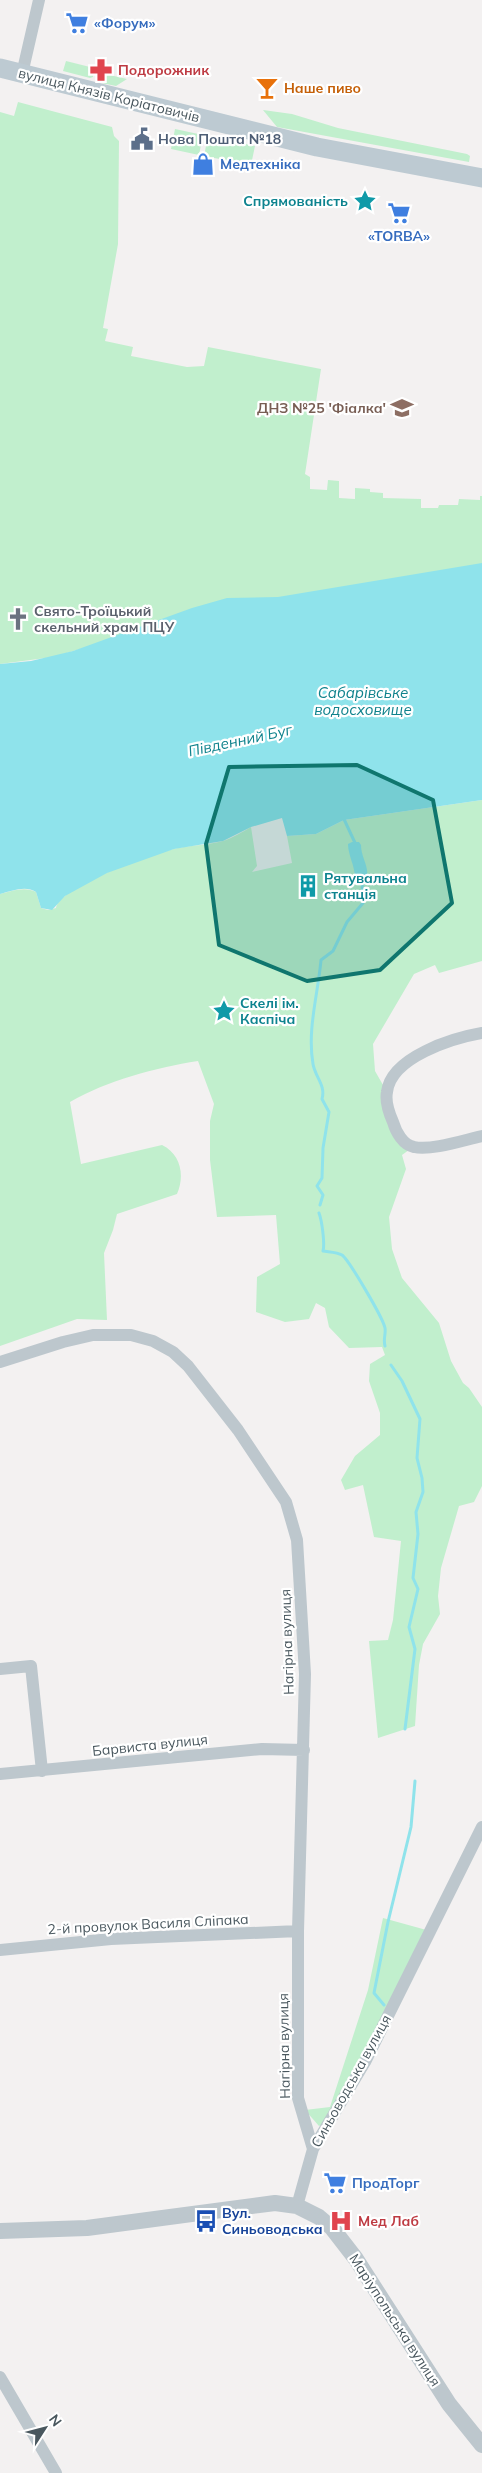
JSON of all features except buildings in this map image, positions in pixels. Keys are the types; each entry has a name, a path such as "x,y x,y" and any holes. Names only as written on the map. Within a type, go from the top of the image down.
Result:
{"main road":[{"name":"вулиця Князів Коріатовичів","path":"0,68 317,148 482,178"}],"street":[{"path":"22,74 39,0"},
{"path":"482,1032 452,1040 425,1052 399,1070 391,1080 387,1092 388,1108 401,1138 413,1147 429,1147 482,1136"},
{"name":"Нагірна вулиця","path":"0,1362 63,1342 94,1336 131,1336 153,1341 173,1352 188,1366 238,1430 286,1502 297,1540 305,1674 298,1931 298,2098 313,2148"},
{"path":"0,1669 31,1666 42,1770"},
{"name":"Барвиста вулиця","path":"0,1774 262,1749 304,1750"},
{"name":"Синьоводська вулиця","path":"297,2206 313,2148 365,2062 482,1827"},
{"name":"2-й провулок Василя Сліпака","path":"0,1950 111,1939 298,1931"},
{"path":"0,2231 87,2228 275,2203 297,2206"},
{"name":"Маріупольська вулиця","path":"297,2206 319,2217 344,2242 449,2404 482,2445"},
{"path":"0,2377 56,2473"}],"highlighted area":[{"path":"357,765 433,800 452,903 380,970 307,981 219,945 206,844 229,767"}],"green space":[{"path":"66,61 94,68 93,77 90,78 63,71"},
{"path":"101,73 127,79 116,86 97,82"},
{"path":"18,102 112,127 114,136 119,141 118,244 103,328 108,329 105,341 133,347 131,356 187,367 204,366 208,347 321,369 305,474 310,477 310,489 327,490 328,480 339,481 339,498 355,499 355,488 370,489 370,492 383,493 383,498 421,499 421,508 438,508 439,505 458,505 459,499 480,500 480,496 482,496 482,583 87,647 53,657 0,664 0,112 14,116"},
{"path":"263,110 292,114 338,128 467,154 470,156 469,162 277,127"},
{"path":"175,129 203,135 199,155 171,149"},
{"path":"208,136 255,146 251,165 204,156"},
{"path":"482,800 482,961 439,973 435,965 414,974 373,1044 375,1071 387,1092 388,1108 413,1147 402,1155 406,1169 389,1217 392,1249 402,1278 439,1323 451,1361 463,1383 469,1388 482,1407 482,1486 474,1502 459,1506 441,1568 438,1596 440,1614 423,1644 419,1665 415,1726 378,1738 369,1641 388,1640 393,1620 401,1541 374,1537 363,1485 345,1490 341,1480 355,1456 380,1435 380,1413 369,1381 370,1364 385,1355 382,1347 349,1348 329,1327 325,1308 316,1303 309,1319 285,1322 256,1312 257,1277 280,1264 276,1215 217,1217 210,1160 210,1121 214,1104 198,1061 165,1067 116,1081 70,1102 81,1164 162,1145 173,1154 180,1166 181,1180 177,1194 117,1214 104,1253 107,1320 77,1319 0,1346 0,894 18,890 32,890 36,892 41,908 48,910 56,908 62,899 74,890 110,871 166,851 223,841 251,827 257,866 252,872 292,863 287,836 316,834 344,820"},
{"path":"383,1918 430,1931 327,2122 319,2126 305,2110 330,2107 368,1990"}],"water":[{"name":"Сабарівське водосховище","path":"482,563 482,800 344,820 316,834 287,836 282,818 251,827 223,841 174,849 107,873 65,896 52,910 41,908 36,892 32,890 18,889 0,894 0,664 31,661 73,651 192,608 227,598 278,597"},
{"path":"359,842 361,845 367,873 367,877 363,881 355,878 348,848 348,844"}],"waterway":[{"path":"343,817 356,845"},
{"path":"320,1205 323,1195 317,1186 322,1178 323,1148 329,1112 322,1099 323,1089 314,1069 311,1051 314,1012 321,960 333,951 347,922 363,903 362,879"},
{"path":"319,1213 323,1232 323,1251 342,1255 346,1259 383,1322 385,1346"},
{"path":"391,1365 402,1381 420,1419 417,1458 423,1492 416,1512 418,1534 413,1578 418,1589 409,1627 415,1649 405,1729"},
{"path":"384,2005 374,1993 388,1922 411,1827 415,1781"}],"place":[{"name":"«Форум»","path":"77,23"},
{"name":"Подорожник","path":"101,70"},
{"name":"Наше пиво","path":"267,88"},
{"name":"Нова Пошта №18","path":"142,139"},
{"name":"Медтехніка","path":"203,164"},
{"name":"Спрямованість","path":"365,201"},
{"name":"«TORBA»","path":"399,213"},
{"name":"ДНЗ №25 'Фіалка'","path":"402,408"},
{"name":"Свято-Троїцький скельний храм ПЦУ","path":"18,619"},
{"name":"Рятувальна станція","path":"308,886"},
{"name":"Скелі ім. Каспіча","path":"224,1011"},
{"name":"ПродТорг","path":"335,2183"},
{"name":"Вул. Синьоводська","path":"206,2221"},
{"name":"Мед Лаб","path":"341,2221"}],"water label":[{"name":"Південний Буг","path":"240,740"}]}
